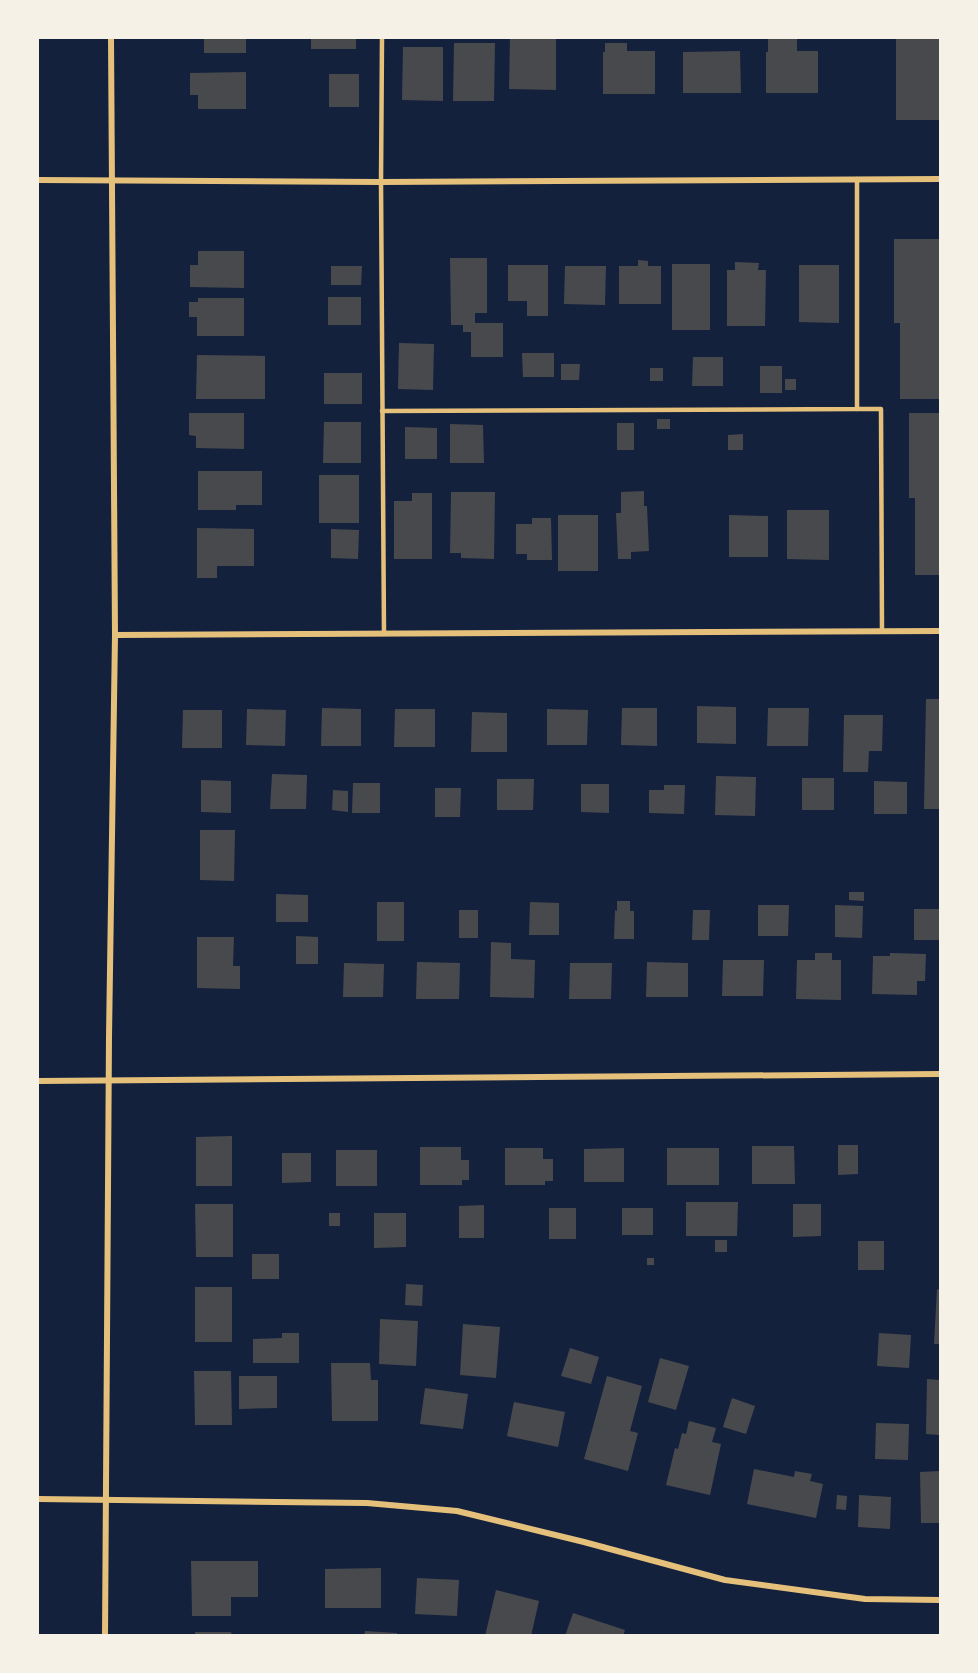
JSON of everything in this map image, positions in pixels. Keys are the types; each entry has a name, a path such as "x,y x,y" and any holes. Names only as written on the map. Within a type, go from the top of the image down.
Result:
{"street":[{"path":"105,1635 108,1081 115,635 111,38"},
{"path":"38,180 381,182 940,179"},
{"path":"115,635 940,631"},
{"path":"38,1081 940,1074"},
{"path":"38,1499 367,1503 457,1511 725,1580 865,1599 940,1600"}],"lane":[{"path":"382,38 384,634"},
{"path":"857,179 857,409"},
{"path":"382,411 881,409 882,631"}],"building":[{"path":"204,38 246,38 246,53 204,53"},
{"path":"311,38 356,38 356,49 311,49"},
{"path":"510,38 556,38 556,90 509,89"},
{"path":"768,38 797,38 797,51 818,51 818,93 766,93"},
{"path":"896,38 940,38 940,120 896,120"},
{"path":"454,43 495,43 494,101 453,101"},
{"path":"605,43 627,43 627,51 655,51 655,94 603,94"},
{"path":"403,47 443,47 443,101 402,100"},
{"path":"740,51 741,93 683,93 683,52"},
{"path":"246,72 246,109 198,109 198,95 190,95 190,73"},
{"path":"329,74 359,74 359,107 329,107"},
{"path":"894,239 940,239 940,399 900,399 900,323 894,323"},
{"path":"198,251 244,251 244,288 190,287 190,265 198,265"},
{"path":"450,258 487,258 487,313 475,313 475,323 503,323 503,357 471,357 471,332 463,332 463,325 451,325"},
{"path":"638,260 648,261 648,266 661,266 661,304 619,304 619,266 638,266"},
{"path":"735,262 759,263 758,270 766,270 765,326 727,326 727,270 735,270"},
{"path":"672,264 710,264 710,330 672,330"},
{"path":"508,265 548,265 548,316 527,316 527,301 508,301"},
{"path":"799,265 839,265 839,323 799,322"},
{"path":"331,266 362,266 361,285 331,285"},
{"path":"565,266 606,266 605,305 564,304"},
{"path":"328,297 361,297 361,325 328,325"},
{"path":"198,298 244,298 244,336 197,336 197,317 189,317 189,302 198,302"},
{"path":"399,343 434,344 433,390 398,389"},
{"path":"522,353 554,353 554,377 523,377"},
{"path":"197,355 265,356 265,399 196,399"},
{"path":"693,357 723,357 723,386 692,386"},
{"path":"561,364 580,364 579,380 561,380"},
{"path":"760,366 782,366 782,393 760,393"},
{"path":"650,368 663,368 663,381 650,381"},
{"path":"324,373 362,373 362,404 324,404"},
{"path":"785,379 796,379 796,390 785,390"},
{"path":"189,413 244,413 244,449 196,448 196,436 189,435"},
{"path":"909,413 940,413 940,575 915,575 915,498 909,498"},
{"path":"657,419 670,419 670,429 657,429"},
{"path":"324,422 361,422 361,463 323,463"},
{"path":"617,423 634,423 634,450 617,450"},
{"path":"450,424 483,425 484,463 450,463"},
{"path":"405,427 437,428 437,459 405,459"},
{"path":"743,434 743,450 728,450 728,435"},
{"path":"198,471 262,471 262,505 236,505 236,510 198,510"},
{"path":"319,475 359,475 359,523 319,523"},
{"path":"644,491 649,551 631,552 631,559 618,559 616,513 621,513 621,492"},
{"path":"451,492 495,492 494,559 461,558 461,553 450,553"},
{"path":"412,493 432,493 432,559 394,559 394,501 412,501"},
{"path":"787,510 829,510 829,560 787,559"},
{"path":"558,515 598,515 598,571 558,571"},
{"path":"729,515 768,516 768,557 729,557"},
{"path":"532,518 551,518 552,560 527,560 527,554 516,554 516,524 532,524"},
{"path":"197,528 254,529 254,566 217,566 217,578 197,578"},
{"path":"331,529 359,530 358,559 331,558"},
{"path":"926,699 940,699 940,809 924,809"},
{"path":"697,706 736,707 736,744 697,743"},
{"path":"322,708 361,709 361,746 321,746"},
{"path":"622,708 657,708 657,746 621,745"},
{"path":"768,708 809,708 808,746 767,746"},
{"path":"247,709 286,710 285,746 246,745"},
{"path":"395,709 435,709 435,747 394,747"},
{"path":"547,709 588,710 587,745 547,745"},
{"path":"183,710 222,710 222,748 182,748"},
{"path":"472,712 507,713 507,752 471,752"},
{"path":"844,715 883,715 882,751 869,751 868,772 843,772"},
{"path":"272,774 307,775 306,809 270,809"},
{"path":"716,776 756,777 755,816 715,815"},
{"path":"802,778 834,778 834,810 802,810"},
{"path":"497,779 534,779 533,810 497,810"},
{"path":"201,780 231,781 231,813 201,812"},
{"path":"874,781 907,782 907,814 874,814"},
{"path":"353,783 380,783 380,813 352,813"},
{"path":"581,784 609,784 609,813 581,812"},
{"path":"664,785 685,785 684,814 649,813 649,790 664,790"},
{"path":"435,788 461,788 460,817 435,817"},
{"path":"333,790 348,791 348,812 332,810"},
{"path":"200,830 235,830 234,881 200,880"},
{"path":"849,892 864,892 864,901 849,900"},
{"path":"276,894 308,895 308,922 276,922"},
{"path":"617,901 630,901 630,911 634,911 634,939 614,939"},
{"path":"377,902 404,902 404,941 377,941"},
{"path":"530,902 559,903 559,935 529,935"},
{"path":"758,905 789,905 788,936 758,936"},
{"path":"835,905 863,906 862,938 835,937"},
{"path":"914,909 940,909 940,940 914,940"},
{"path":"459,910 478,910 478,938 459,938"},
{"path":"693,910 710,910 709,940 692,940"},
{"path":"296,936 318,937 318,964 296,964"},
{"path":"197,937 234,937 233,966 240,966 240,989 197,988"},
{"path":"491,942 511,943 511,959 535,960 534,998 490,997"},
{"path":"815,953 832,953 832,960 841,960 841,1000 796,999 797,960 815,960"},
{"path":"890,953 926,954 925,981 917,981 917,995 872,994 873,956 890,956"},
{"path":"723,960 764,960 763,996 722,996"},
{"path":"417,962 460,963 459,999 416,999"},
{"path":"647,962 688,963 688,997 646,997"},
{"path":"344,963 384,964 383,997 343,997"},
{"path":"570,963 612,963 611,999 569,999"},
{"path":"232,1136 232,1186 196,1186 196,1137"},
{"path":"838,1145 858,1145 858,1174 838,1175"},
{"path":"752,1146 794,1146 795,1184 752,1184"},
{"path":"420,1147 461,1147 461,1160 469,1160 469,1180 462,1180 462,1185 420,1185"},
{"path":"505,1148 543,1148 543,1159 553,1159 553,1181 545,1181 545,1185 505,1185"},
{"path":"624,1148 624,1182 584,1182 584,1149"},
{"path":"667,1148 719,1148 719,1185 667,1185"},
{"path":"336,1150 377,1150 377,1186 336,1186"},
{"path":"282,1153 311,1153 311,1182 282,1183"},
{"path":"686,1202 738,1202 737,1236 686,1236"},
{"path":"195,1204 233,1204 233,1257 196,1257"},
{"path":"793,1204 821,1204 821,1236 793,1237"},
{"path":"484,1205 484,1238 459,1238 459,1206"},
{"path":"549,1208 576,1208 576,1239 549,1239"},
{"path":"622,1208 653,1208 653,1235 622,1235"},
{"path":"329,1213 340,1213 340,1226 329,1226"},
{"path":"374,1213 406,1213 406,1247 374,1248"},
{"path":"715,1240 727,1240 727,1252 715,1252"},
{"path":"858,1241 884,1241 884,1270 858,1270"},
{"path":"252,1254 279,1254 279,1279 252,1279"},
{"path":"647,1258 654,1258 654,1265 647,1265"},
{"path":"406,1284 423,1285 422,1306 405,1305"},
{"path":"195,1287 232,1287 232,1342 195,1342"},
{"path":"937,1289 940,1290 940,1344 934,1344"},
{"path":"380,1319 418,1321 416,1366 379,1364"},
{"path":"463,1324 500,1327 496,1378 460,1375"},
{"path":"282,1333 299,1333 299,1363 253,1363 253,1339 282,1338"},
{"path":"879,1333 911,1335 909,1368 877,1366"},
{"path":"570,1348 599,1357 591,1384 561,1376"},
{"path":"660,1358 689,1366 676,1410 648,1402"},
{"path":"331,1363 370,1363 371,1380 378,1380 378,1421 332,1421"},
{"path":"194,1371 231,1371 232,1425 195,1425"},
{"path":"239,1376 277,1376 277,1408 239,1409"},
{"path":"607,1376 642,1386 630,1431 638,1433 628,1471 584,1459"},
{"path":"927,1379 940,1380 940,1435 926,1434"},
{"path":"425,1388 468,1394 463,1429 420,1424"},
{"path":"732,1398 755,1406 746,1434 723,1427"},
{"path":"514,1402 565,1412 558,1447 507,1436"},
{"path":"689,1421 716,1428 712,1442 721,1444 710,1495 666,1485 675,1448 678,1449 682,1433 686,1434"},
{"path":"876,1423 909,1424 908,1460 875,1459"},
{"path":"754,1469 794,1477 795,1471 812,1474 810,1481 823,1484 816,1518 747,1504"},
{"path":"940,1471 940,1523 921,1523 920,1472"},
{"path":"837,1495 847,1496 846,1510 836,1509"},
{"path":"859,1495 891,1497 890,1529 858,1527"},
{"path":"191,1561 258,1561 258,1597 231,1597 231,1616 192,1616"},
{"path":"381,1568 381,1608 325,1608 325,1569"},
{"path":"417,1578 459,1580 457,1616 415,1614"},
{"path":"496,1590 539,1601 531,1636 485,1636"},
{"path":"573,1613 625,1630 623,1636 565,1636"},
{"path":"365,1631 397,1633 397,1636 364,1636"},
{"path":"195,1632 231,1632 232,1636 195,1636"}]}
